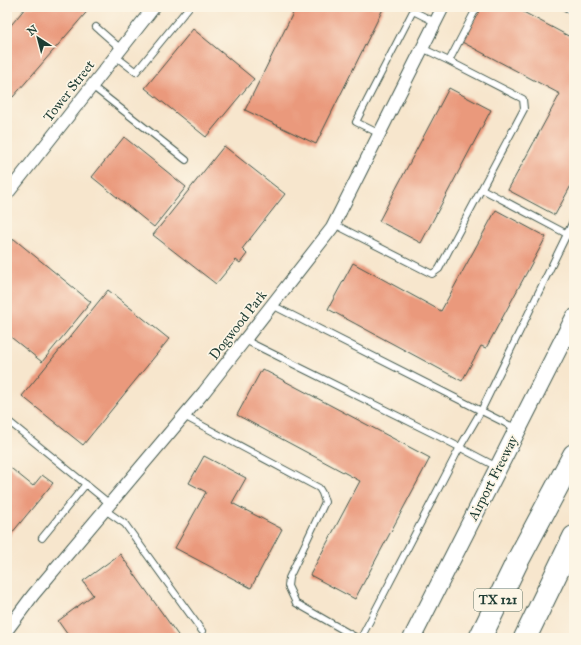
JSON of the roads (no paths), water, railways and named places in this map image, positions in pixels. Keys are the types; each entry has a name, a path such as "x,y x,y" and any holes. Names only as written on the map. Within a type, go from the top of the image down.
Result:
{"highway":[{"name":"TX 121","path":"480,638 517,562 574,455"},
{"name":"TX 121","path":"525,638 571,543"},
{"path":"466,638 517,562"}],"main road":[{"name":"Airport Freeway","path":"412,638 574,318"}],"street":[{"name":"Tower Street","path":"7,194 154,7"},
{"name":"Dogwood Park","path":"7,630 33,595 184,416 245,340 334,224 443,7"}],"lane":[{"path":"96,27 136,72 190,7"},
{"path":"449,61 477,7"},
{"path":"565,7 574,12"},
{"path":"380,134 356,122 413,11 435,22"},
{"path":"334,224 432,274 439,269 524,109 523,100 422,48"},
{"path":"92,86 186,160"},
{"path":"482,189 574,238"},
{"path":"361,638 460,447 481,411 574,220"},
{"path":"272,305 518,430"},
{"path":"245,340 460,447 498,468"},
{"path":"184,416 319,488 325,502 289,578 288,586 296,603 357,638"},
{"path":"7,420 86,484 125,524 202,631"},
{"path":"42,538 86,484"}]}
